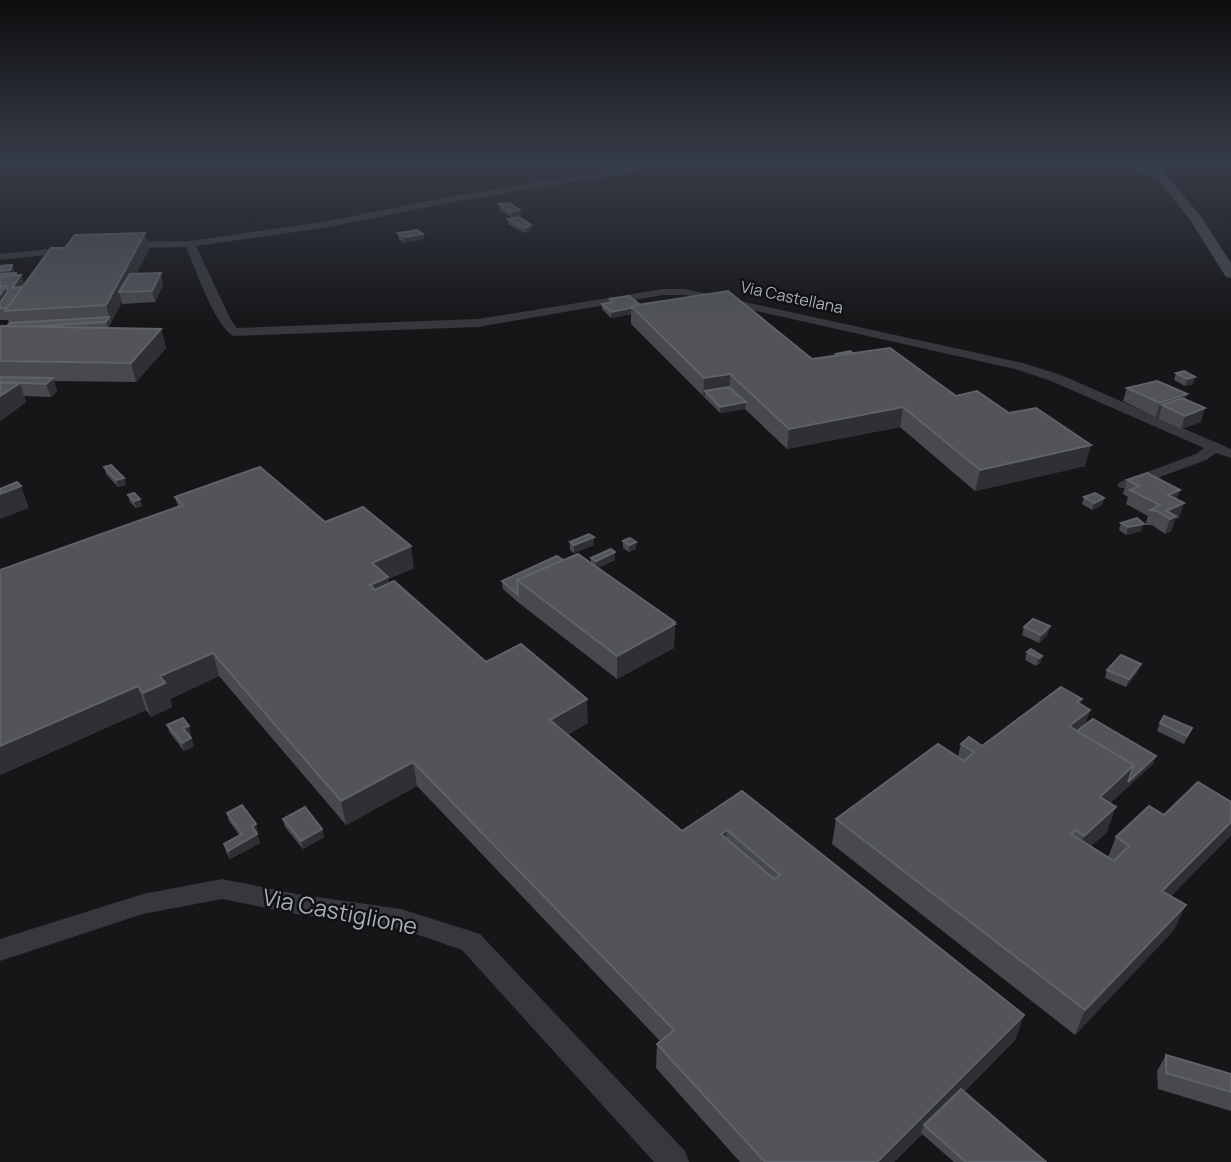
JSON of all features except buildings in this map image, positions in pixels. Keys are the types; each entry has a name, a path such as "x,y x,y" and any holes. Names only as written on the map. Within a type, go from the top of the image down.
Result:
{"main road":[{"path":"1191,214 1231,274"},
{"path":"1200,226 1231,244"}],"street":[{"path":"111,246 190,244 383,214"},
{"name":"Via Castellana","path":"190,244 225,321 234,331 285,332 478,323 535,316 663,292 684,292 1018,366 1056,378 1213,448 1231,452"},
{"path":"0,257 84,248"},
{"path":"1125,485 1201,457 1213,448"},
{"name":"Via Castellana","path":"1213,448 1231,462"},
{"name":"Via Castiglione","path":"0,950 143,904 222,889 302,905 401,919 471,942 674,1162"}]}
